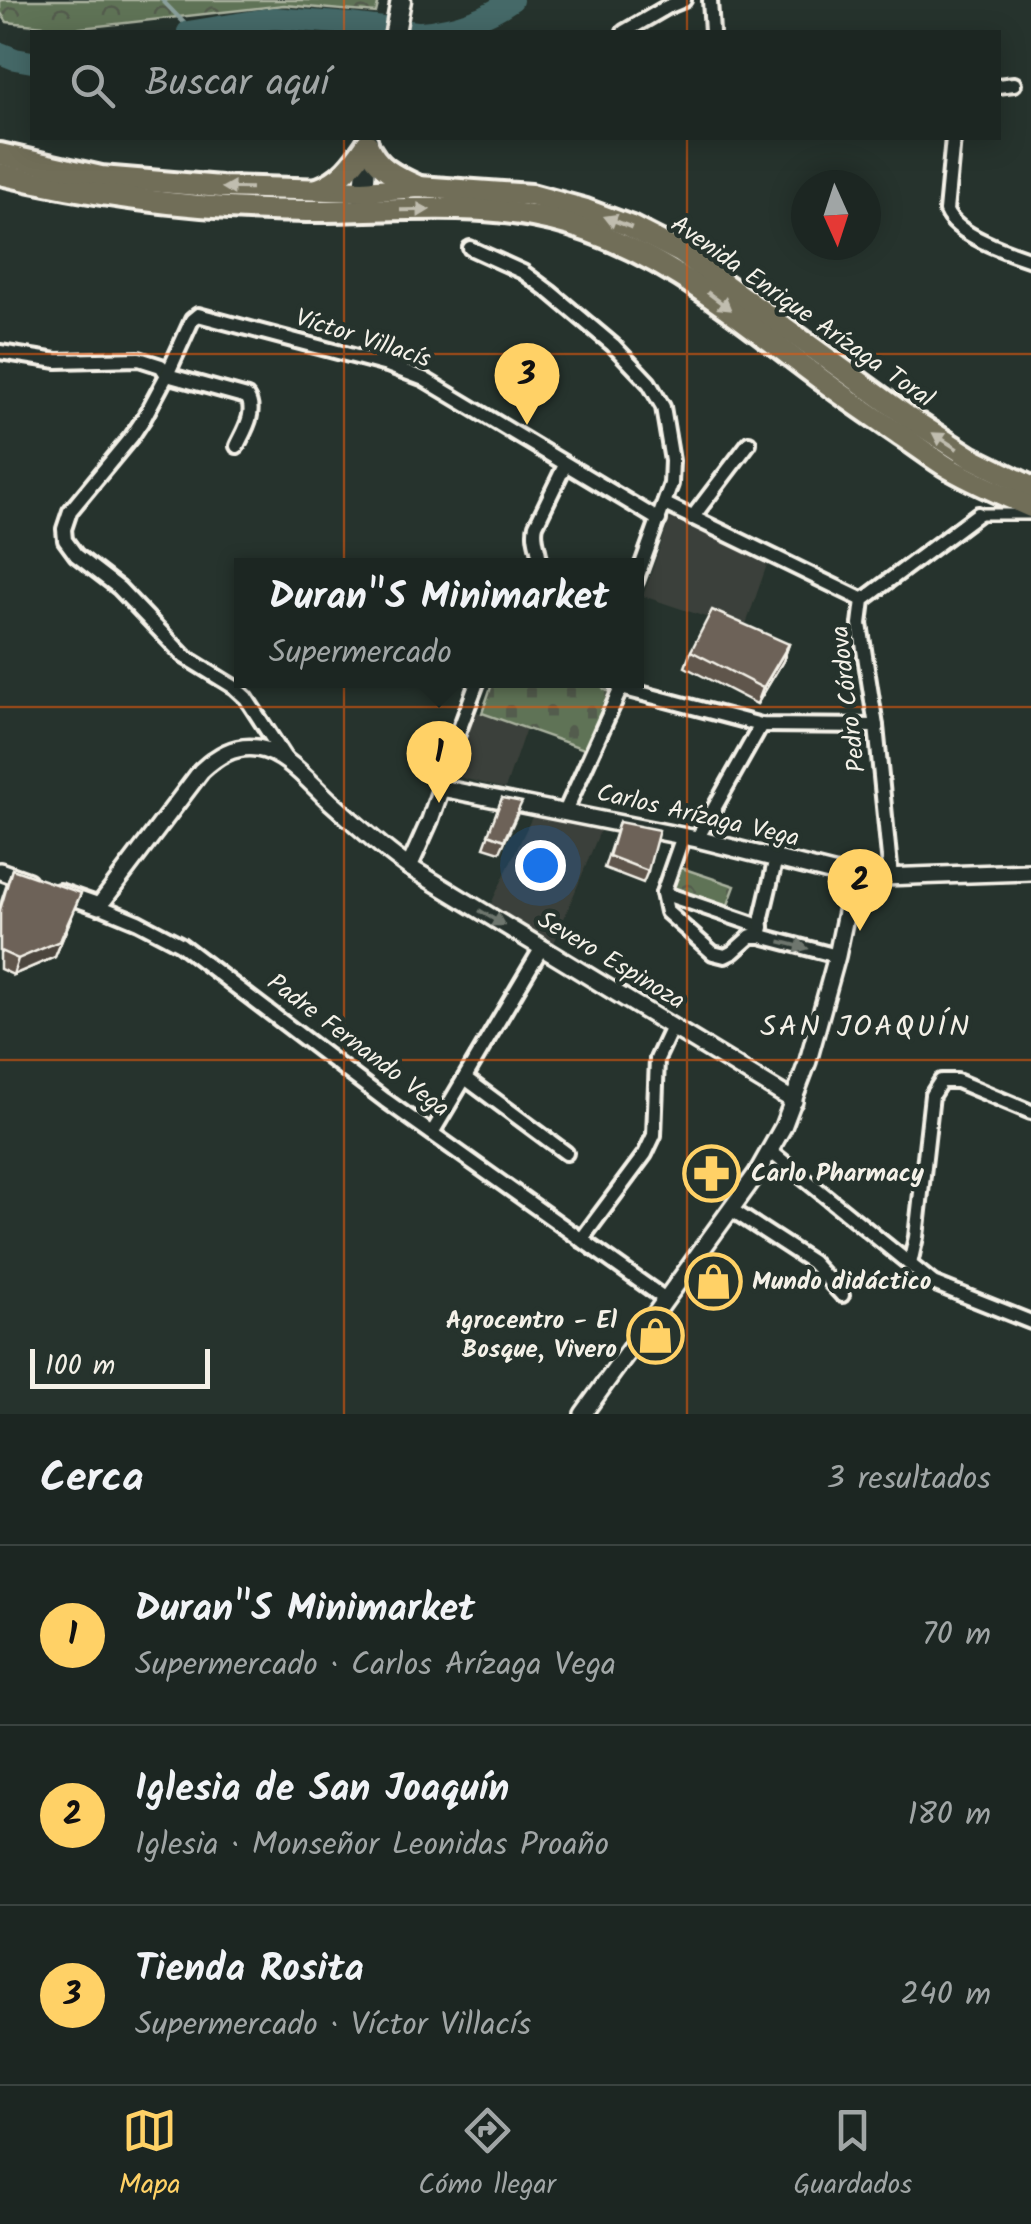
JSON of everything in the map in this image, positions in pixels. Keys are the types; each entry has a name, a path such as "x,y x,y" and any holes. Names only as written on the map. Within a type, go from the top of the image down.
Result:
{"main road":[{"path":"395,30 401,0"},
{"path":"368,141 376,162 419,187"},
{"path":"316,190 344,175 368,141"},
{"path":"363,200 368,141"},
{"name":"Avenida Enrique Arízaga Toral","path":"0,154 101,177 221,188 316,190 363,200 501,210 572,225 666,266 948,468 1031,510"},
{"name":"Avenida Enrique Arízaga Toral","path":"0,174 112,197 175,204 304,211 419,187 531,195 586,210 680,252 908,416 970,456 1031,487"}],"street":[{"path":"627,30 684,0"},
{"path":"710,0 712,30"},
{"path":"1001,86 1014,84"},
{"path":"952,140 947,215 984,243 1031,260"},
{"path":"470,248 523,272 612,344 649,383 663,407 669,432 671,484 644,560"},
{"name":"Víctor Villacís","path":"168,375 192,320 198,315 388,365 424,379 659,520"},
{"path":"0,352 57,361 139,359 160,366 168,375 247,397 252,412 237,446"},
{"path":"168,375 132,436 70,511 64,530 66,540 76,555 119,588 185,657 234,687"},
{"path":"692,518 749,443"},
{"path":"540,558 534,532 565,465"},
{"path":"665,504 863,600"},
{"path":"978,514 1031,510"},
{"name":"Pedro Córdova","path":"890,877 876,726 860,624 863,600 978,514"},
{"path":"235,688 246,698 287,762"},
{"path":"409,868 430,820 475,688"},
{"path":"566,812 614,688"},
{"path":"630,688 760,725 876,726"},
{"path":"760,725 690,838 663,894 667,912 713,953 725,956 761,932"},
{"name":"Severo Espinoza","path":"100,906 202,770 232,750 255,747 278,754 409,868 794,1101"},
{"name":"Carlos Arízaga Vega","path":"440,788 690,838 853,878 1031,872"},
{"path":"761,932 776,858"},
{"name":"Padre Fernando Vega","path":"0,871 100,906 180,944 432,1134 665,1299"},
{"path":"583,1414 732,1210 770,1151 808,1061 837,956 853,878"},
{"path":"663,894 837,956"},
{"path":"432,1134 542,948"},
{"path":"582,1240 645,1154 654,1135 657,1059 672,1027"},
{"path":"464,1078 566,1152"},
{"path":"910,1264 936,1087 942,1081 957,1081 1031,1112"},
{"path":"770,1151 933,1283 1031,1322"},
{"path":"732,1210 812,1262 842,1294"}],"shaded area":[{"path":"670,518 769,559 744,630 644,596"},
{"path":"477,712 526,728 505,789 456,773"},
{"path":"533,815 600,831 552,948 488,910"}],"green space":[{"path":"0,0 379,0 376,13 284,5 72,29 7,22 0,12"},
{"path":"491,688 603,688 614,695 587,750 482,713"},
{"path":"673,865 735,886 725,913 665,894"}],"building":[{"path":"712,610 789,644 763,688 691,651"},
{"path":"502,798 522,802 504,840 488,834"},
{"path":"619,822 659,830 648,871 609,856"},
{"path":"12,869 81,893 60,941 18,959 0,951 0,910"}],"waterway":[{"path":"162,0 191,30"},
{"path":"433,30 469,22 512,0"},
{"path":"200,30 274,18 400,30"},
{"path":"0,53 30,62"}],"place":[{"name":"Tienda Rosita","path":"527,425"},
{"name":"Duran\"S Minimarket","path":"439,803"},
{"name":"Iglesia de San Joaquín","path":"860,931"},
{"name":"Carlo Pharmacy","path":"712,1174"},
{"name":"Mundo didáctico","path":"713,1282"},
{"name":"Agrocentro - El Bosque, Vivero","path":"656,1335"}],"district":[{"name":"SAN JOAQUÍN","path":"866,1028"}]}
